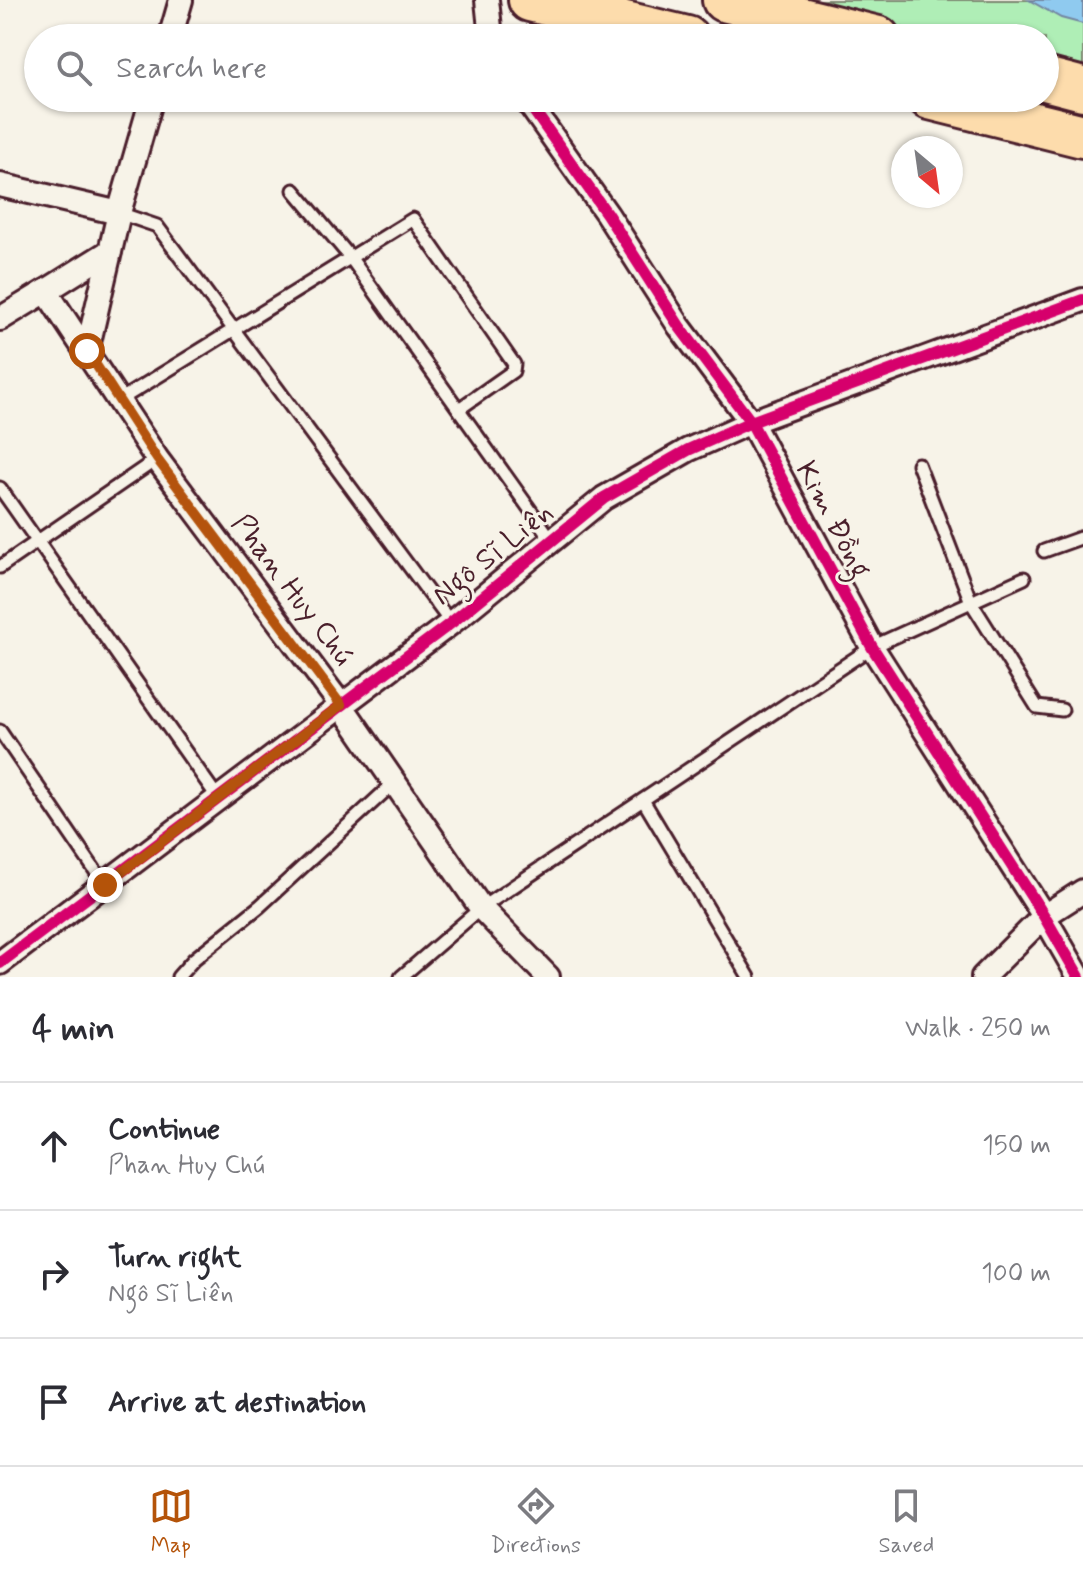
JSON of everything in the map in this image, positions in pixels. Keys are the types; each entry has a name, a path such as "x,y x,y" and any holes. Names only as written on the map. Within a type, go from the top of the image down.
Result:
{"highway":[{"path":"530,0 666,22"},
{"path":"724,0 821,24"},
{"path":"1059,83 1083,89"},
{"path":"986,112 1083,136"}],"street":[{"path":"174,24 181,0"},
{"path":"487,0 490,24"},
{"path":"87,351 119,213 148,112"},
{"name":"Kim Đồng","path":"535,112 607,214 679,326 751,422 872,647 1044,916 1079,977"},
{"path":"0,185 119,213"},
{"path":"0,319 110,251"},
{"name":"Phan Huy Chú","path":"46,291 157,459 341,705 481,908 548,977"},
{"name":"Ngô Sĩ Liên","path":"0,963 451,623 604,498 646,472 751,422 1083,300"},
{"path":"983,977 1044,916 1083,891"}],"lane":[{"path":"294,190 350,257 551,539"},
{"path":"119,213 157,226 451,623"},
{"path":"118,401 413,219 514,364 513,371 459,409"},
{"path":"0,567 157,459"},
{"path":"918,464 971,602 1037,707 1062,710"},
{"path":"0,488 218,798"},
{"path":"1044,551 1083,537"},
{"path":"401,977 481,908 872,647 1024,578"},
{"path":"0,731 105,885"},
{"path":"178,977 194,959 260,906 395,782"},
{"path":"643,800 749,977"}],"green space":[{"path":"794,0 1083,0 1083,73 1059,67 1059,24 888,24"}],"water":[{"path":"1029,0 1083,0 1083,24 1061,18"}],"cycle path":[{"path":"535,112 607,214 679,326 751,422 872,647 1044,916 1079,977"},
{"path":"0,963 451,623 604,498 688,450 751,422 1083,300"}],"route":[{"path":"87,351 157,459 341,705 105,885"}]}
